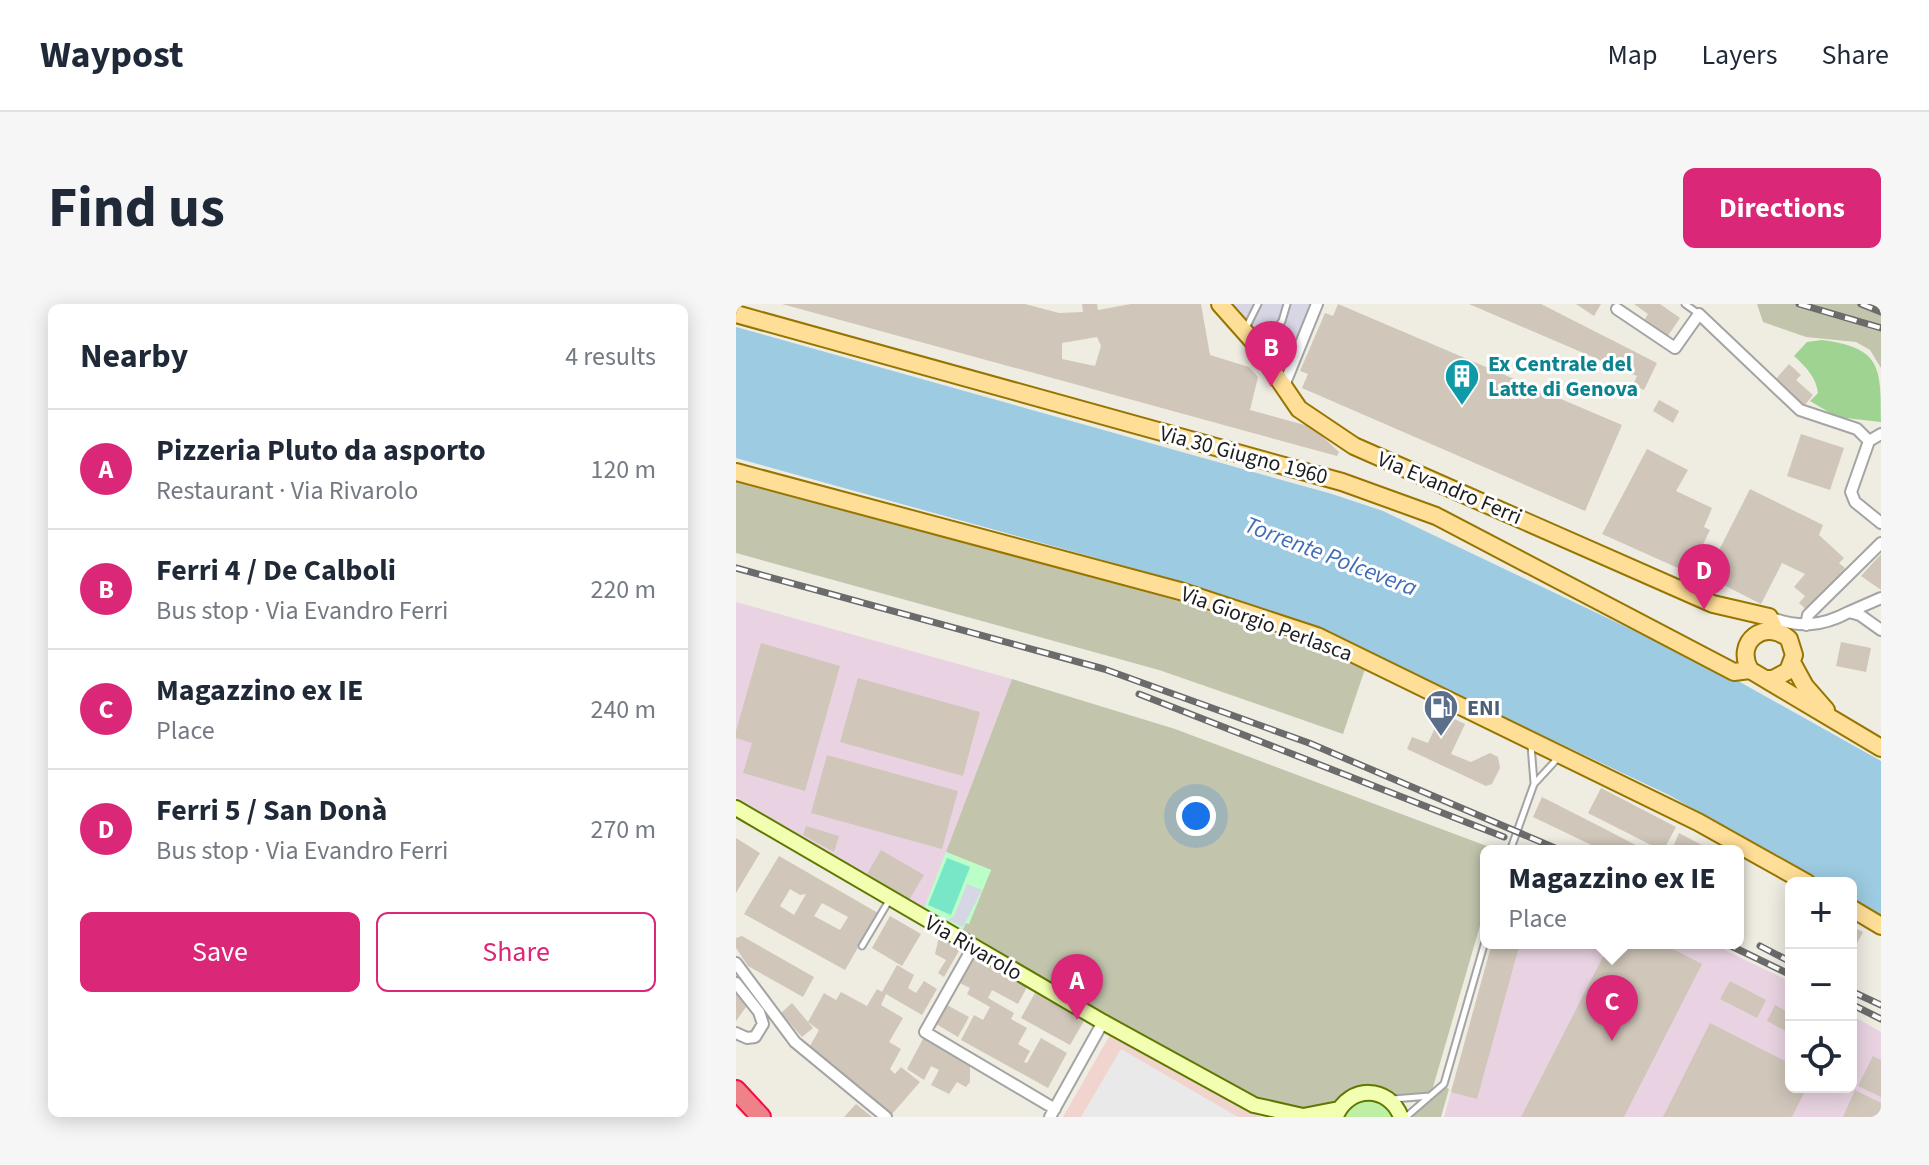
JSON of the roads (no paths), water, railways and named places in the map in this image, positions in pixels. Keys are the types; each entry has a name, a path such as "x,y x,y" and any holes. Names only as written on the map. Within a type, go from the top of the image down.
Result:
{"highway":[{"path":"736,1090 761,1117"}],"main road":[{"name":"Via Evandro Ferri","path":"1227,306 1299,409 1354,446 1778,629"},
{"name":"Via 30 Giugno 1960","path":"736,314 1342,482 1436,516 1734,672 1757,675"},
{"name":"Via Giorgio Perlasca","path":"736,472 1180,591 1317,636 1526,735 1739,845"},
{"name":"Via Evandro Ferri","path":"1727,608 1748,644 1757,675"},
{"path":"1724,665 1758,633 1778,629 1793,647 1793,664 1805,686 1838,723"},
{"path":"1757,675 1781,676 1793,664"},
{"path":"1757,675 1881,748"},
{"name":"Via Rivarolo","path":"736,808 1103,1022 1254,1105 1305,1116 1337,1113 1361,1092 1389,1099"},
{"name":"Via Giorgio Perlasca","path":"1744,848 1796,877"},
{"path":"1857,912 1881,926"},
{"path":"1389,1099 1404,1117"}],"street":[{"path":"1283,388 1317,304"},
{"path":"1617,309 1675,348 1699,314 1800,410 1857,429 1869,441"},
{"path":"1881,434 1869,441 1851,492 1855,502 1881,523"},
{"path":"1804,625 1808,615 1881,543"},
{"path":"1778,629 1829,623 1881,598"},
{"path":"1849,612 1860,615 1881,630"},
{"path":"1778,629 1804,625"},
{"path":"1838,723 1881,741"},
{"path":"973,947 925,1032 1053,1113 1103,1022"},
{"path":"736,963 795,1042 886,1117"},
{"path":"736,983 759,1012 763,1024 755,1037 747,1038 736,1033"}],"lane":[{"path":"1244,331 1258,304"},
{"path":"1260,351 1282,321 1287,304"},
{"path":"1685,304 1699,314"},
{"path":"1526,735 1534,755 1534,784"},
{"path":"1512,845 1534,784 1551,762 1567,756"},
{"path":"862,946 890,899"},
{"path":"1404,1117 1444,1084 1483,949"},
{"path":"1389,1099 1402,1101 1431,1096"}],"water":[{"name":"Torrente Polcevera","path":"736,327 1332,494 1383,511 1731,677 1881,761 1881,917 1857,903 1857,877 1812,877 1669,795 1318,629 1168,578 736,458"}],"railway":[{"path":"1799,304 1881,328"},
{"path":"1861,304 1881,312"},
{"path":"736,568 1104,669 1309,743 1548,845"},
{"path":"1139,694 1504,837"},
{"path":"1760,946 1785,959"},
{"path":"1737,949 1785,972"},
{"path":"1857,994 1881,1005"},
{"path":"1857,1007 1881,1019"}],"place":[{"name":"Ferri 4 / De Calboli","path":"1271,387"},
{"name":"Ex Centrale del Latte di Genova","path":"1462,407"},
{"name":"Ferri 5 / San Donà","path":"1704,610"},
{"name":"ENI","path":"1441,738"},
{"name":"Pizzeria Pluto da asporto","path":"1077,1020"},
{"name":"Magazzino ex IE","path":"1612,1041"}]}
